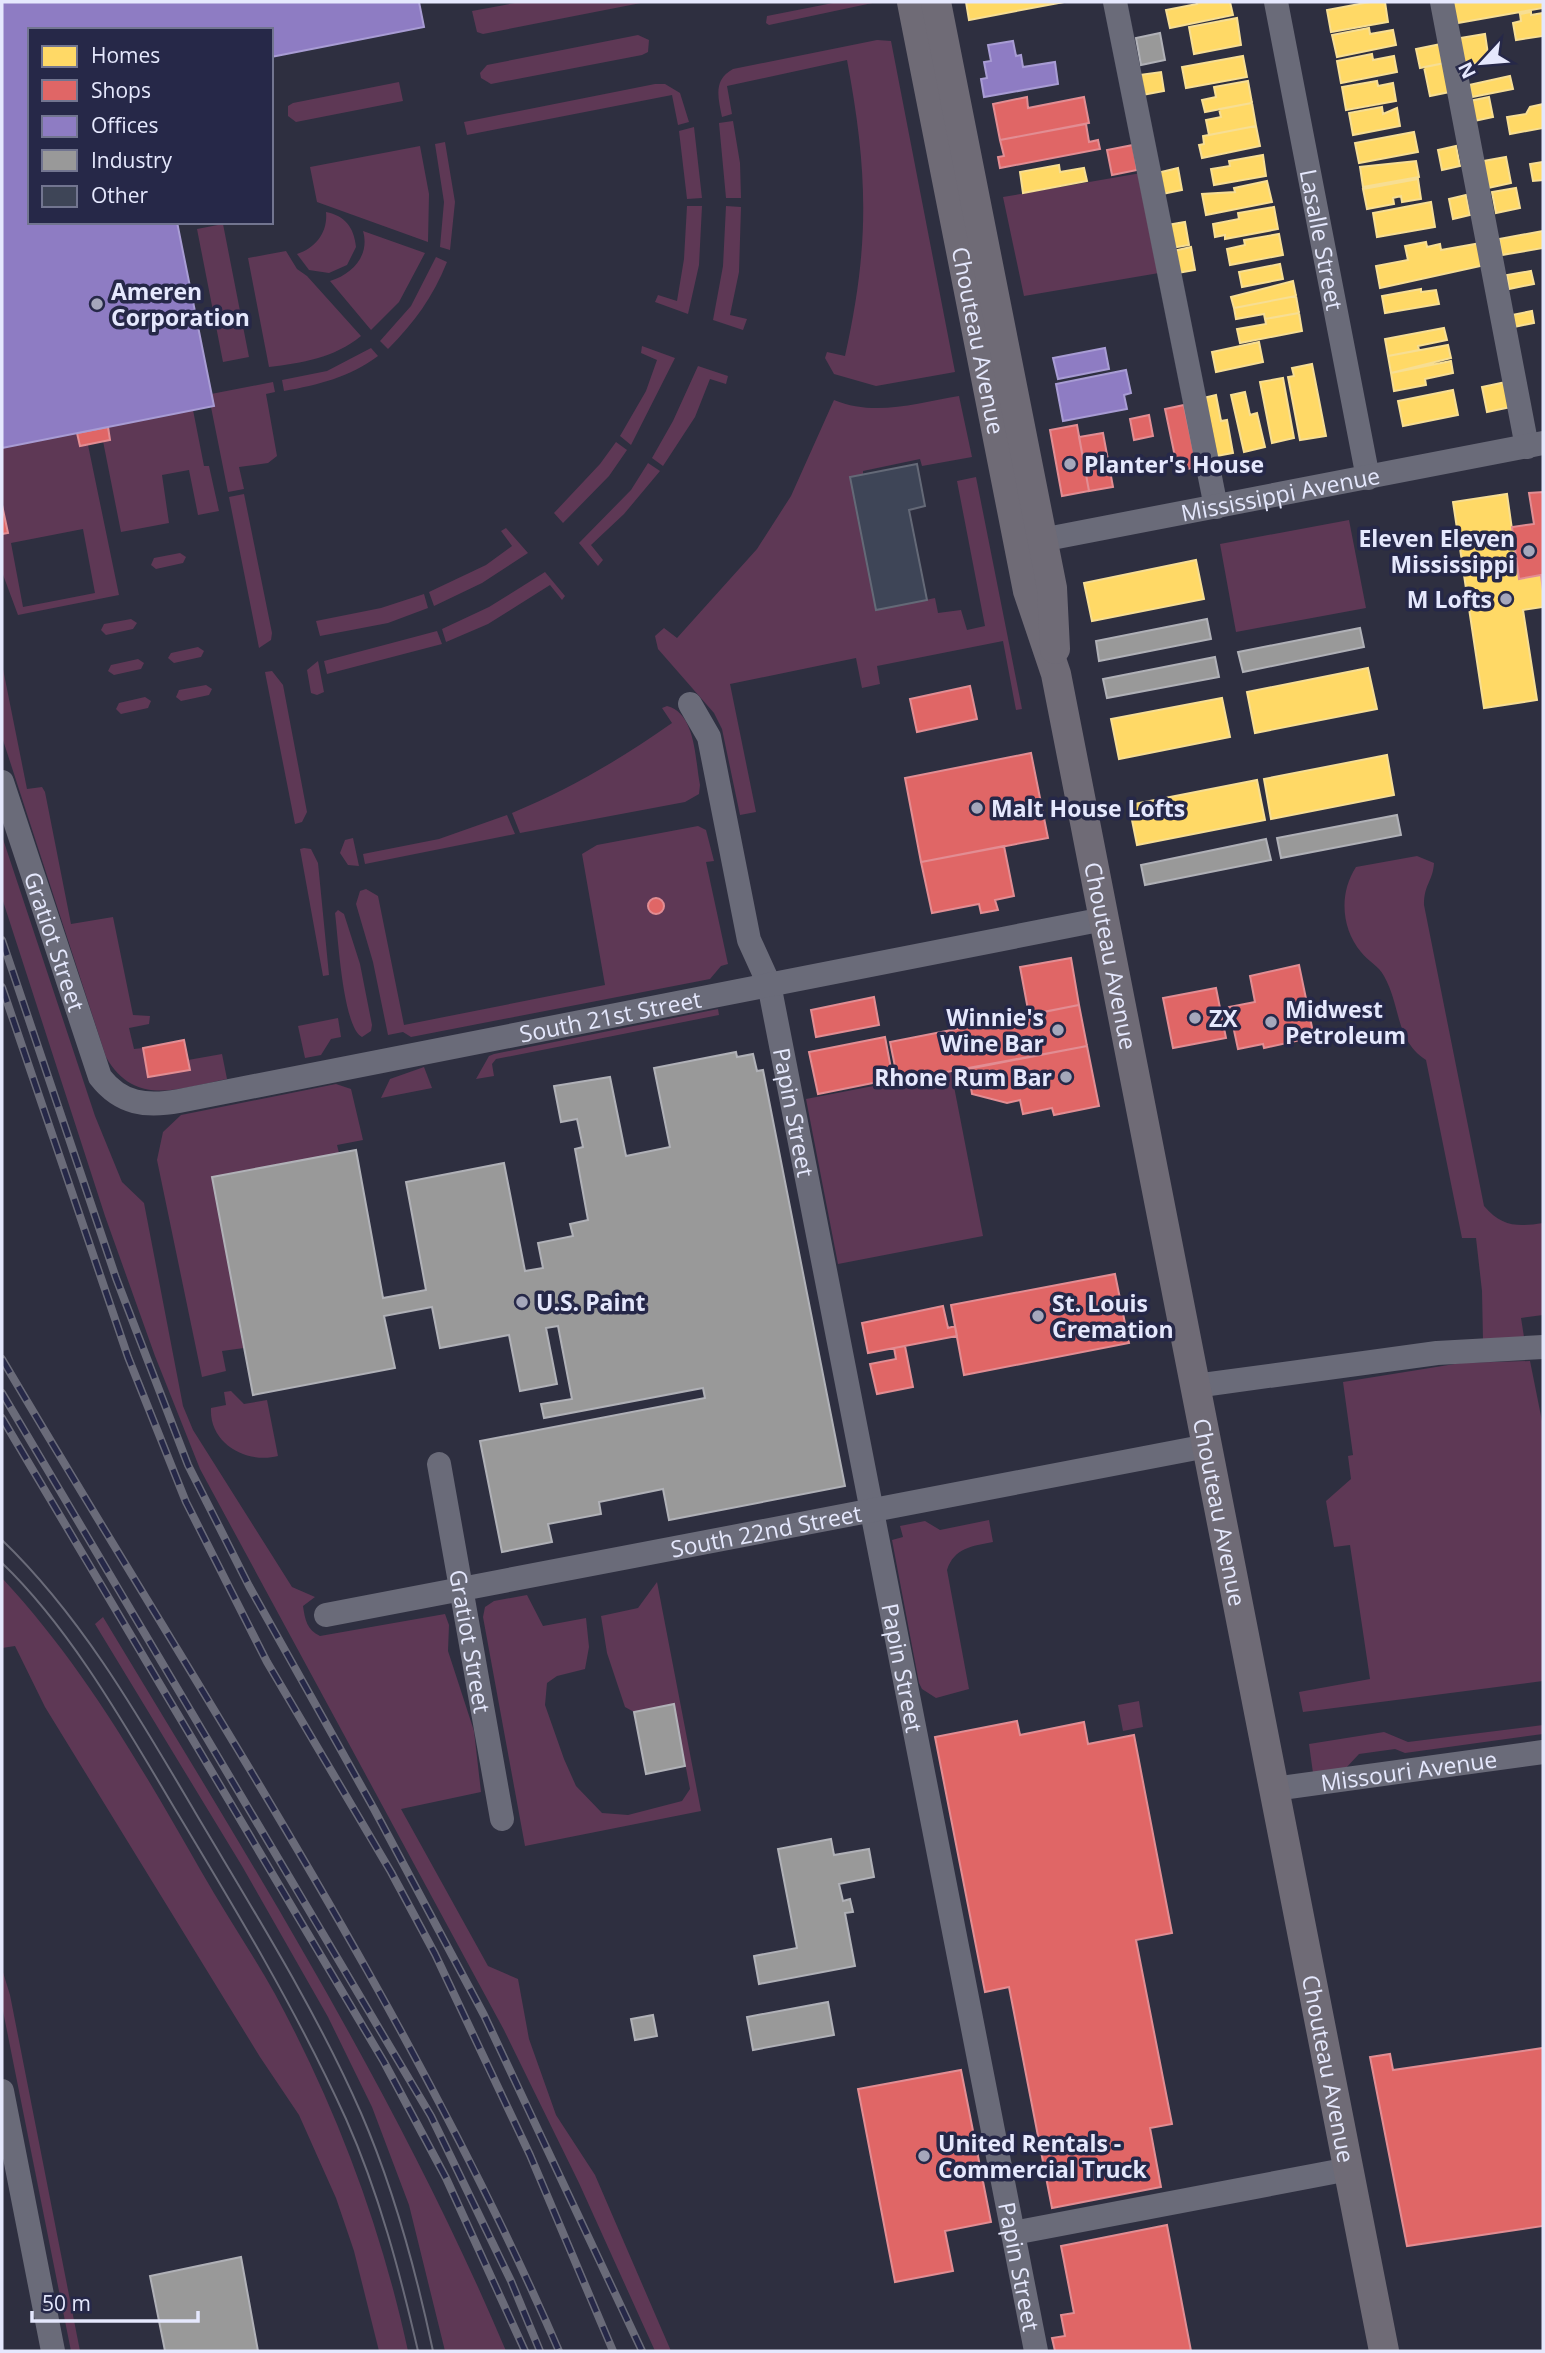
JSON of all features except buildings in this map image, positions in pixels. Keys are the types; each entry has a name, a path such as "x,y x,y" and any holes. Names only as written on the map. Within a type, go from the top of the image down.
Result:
{"main road":[{"name":"Chouteau Avenue","path":"912,2 1030,542"},
{"name":"Chouteau Avenue","path":"936,2 1030,542 1034,614 1056,674 1384,2351"}],"street":[{"path":"1115,2 1216,507"},
{"name":"Lasalle Street","path":"1276,2 1368,478"},
{"path":"1442,2 1535,445"},
{"name":"Mississippi Avenue","path":"1030,542 1535,445"},
{"name":"Papin Street","path":"690,704 709,737 749,940 769,984 1037,2351"},
{"name":"Gratiot Street","path":"2,782 93,1059 100,1077 118,1096"},
{"name":"South 21st Street","path":"118,1096 138,1103 171,1102 1104,919"},
{"path":"1195,1386 1437,1353 1543,1348"},
{"name":"South 22nd Street","path":"326,1615 1207,1446"},
{"name":"Gratiot Street","path":"439,1464 502,1819"},
{"name":"Missouri Avenue","path":"1274,1789 1543,1752"},
{"path":"2,2091 53,2351"},
{"path":"1013,2233 1349,2169"}],"shaded area":[{"path":"520,2 646,2 483,34 477,32 472,11"},
{"path":"838,2 877,2 769,25 766,23 767,16"},
{"path":"638,35 649,40 648,52 642,55 491,84 481,78 480,73 487,65"},
{"path":"877,40 891,41 955,372 876,386 834,374 825,358 827,352 845,356 859,278 862,243 862,173 847,60 727,86 732,114 722,117 718,90 722,78 733,69"},
{"path":"399,82 403,101 296,122 288,116 288,106 293,103"},
{"path":"665,84 680,93 689,122 678,125 672,95 467,135 464,122"},
{"path":"733,121 740,163 741,198 726,198 719,123"},
{"path":"694,127 702,198 687,199 679,131"},
{"path":"445,142 455,202 450,250 440,247 444,202 435,144"},
{"path":"420,146 429,194 428,242 317,202 310,167"},
{"path":"1141,173 1159,273 1024,296 1003,197"},
{"path":"687,206 702,206 699,265 688,314 655,302 658,295 677,301 684,259"},
{"path":"726,206 741,207 739,272 730,315 747,319 743,330 713,320 723,266"},
{"path":"326,212 338,216 347,224 356,247 347,265 329,273 309,270 297,254 310,248 319,238 325,226"},
{"path":"223,224 249,357 223,362 197,229"},
{"path":"363,231 425,253 399,302 371,330 330,281 346,274 362,256 365,240"},
{"path":"286,251 297,269 307,276 361,336 329,354 269,367 248,258"},
{"path":"436,257 447,262 436,287 414,319 388,349 380,341 411,306"},
{"path":"642,346 675,358 631,445 620,436 646,391 657,360 641,353"},
{"path":"371,348 378,356 345,375 284,391 282,380 327,371"},
{"path":"698,366 728,376 726,384 710,379 695,417 663,466 652,458 673,421"},
{"path":"273,382 275,392 266,394 277,456 268,463 239,467 244,489 228,492 211,407 214,406 211,394"},
{"path":"959,396 972,457 922,466 920,459 863,471 863,475 850,478 876,610 935,598 938,613 961,610 967,630 985,626 957,481 976,477 1022,709 1016,710 1003,641 877,666 880,684 862,688 856,658 730,684 756,812 740,815 722,729 714,713 658,649 655,636 664,628 677,638 757,549 791,496 834,400 865,408 880,408"},
{"path":"193,410 204,466 209,466 219,511 198,515 189,470 162,475 169,523 121,532 103,441 110,440 108,427"},
{"path":"77,433 80,446 88,445 119,595 18,615 2,572 2,534 8,532 2,503 2,448","holes":["83,529 95,593 23,607 11,543"]},
{"path":"616,442 627,450 609,476 563,523 554,513 600,464"},
{"path":"648,463 660,471 624,514 591,545 603,560 598,566 579,543 631,490"},
{"path":"244,494 272,633 271,640 259,648 229,497"},
{"path":"1349,520 1366,608 1236,632 1220,544"},
{"path":"506,528 528,553 482,583 434,606 429,592 486,565 512,546 501,531"},
{"path":"180,553 186,557 183,563 156,569 151,565 154,558"},
{"path":"545,572 565,596 562,600 550,585 488,624 446,642 442,629 489,607"},
{"path":"424,594 428,608 388,623 320,636 316,621 381,608"},
{"path":"131,619 137,623 133,629 106,635 101,630 104,624"},
{"path":"437,631 442,644 327,674 324,661"},
{"path":"198,647 204,651 201,657 174,663 168,658 171,653"},
{"path":"138,659 144,663 141,669 114,675 108,671 111,665"},
{"path":"318,661 324,692 317,695 311,693 307,670"},
{"path":"2,664 27,789 42,787 45,792 71,924 113,917 133,1015 150,1016 149,1024 129,1028 134,1049 143,1048 148,1077 189,1070 188,1060 222,1054 227,1079 176,1089 145,1089 118,1073 106,1057 2,737"},
{"path":"272,671 283,685 307,812 302,822 295,824 265,672"},
{"path":"206,685 212,689 209,695 181,701 176,697 179,690"},
{"path":"145,697 151,701 148,708 121,714 116,709 119,703"},
{"path":"667,706 677,710 689,727 695,751 699,794 685,802 520,833 512,813 575,783 672,723 662,708"},
{"path":"507,815 515,834 365,864 363,854 439,839"},
{"path":"698,826 706,830 714,861 706,862 728,964 721,966 710,979 411,1037 403,1032 388,1035 373,962 356,904 360,891 366,889 378,896 404,1025 605,985 582,854 597,845"},
{"path":"2,836 95,1116 122,1182 144,1203 183,1406 193,1430 292,1587 315,1597 303,1606 307,1624 316,1634 320,1636 445,1614 449,1625 448,1651 474,1731 481,1792 401,1809 488,1966 518,1979 529,2039 556,2115 595,2175 671,2351 655,2351 579,2183 504,2030 200,1469 155,1356 105,1216 2,898"},
{"path":"353,838 359,866 348,865 340,853 345,840"},
{"path":"300,849 311,849 318,863 329,975 323,976"},
{"path":"1417,856 1434,863 1424,905 1484,1206 1504,1222 1526,1225 1543,1223 1543,1315 1521,1318 1524,1337 1483,1341 1482,1291 1476,1238 1462,1238 1426,1060 1409,1043 1384,976 1354,943 1346,921 1347,888 1356,867"},
{"path":"338,910 344,914 360,964 372,1025 371,1031 362,1037 350,1017 346,1000 335,913"},
{"path":"718,1009 719,1015 496,1059 492,1064 494,1076 476,1079 489,1056 494,1054"},
{"path":"338,1018 341,1037 331,1039 321,1055 305,1058 298,1026"},
{"path":"424,1067 432,1088 381,1098 390,1079"},
{"path":"951,1071 983,1236 838,1264 806,1099"},
{"path":"336,1084 351,1089 363,1140 337,1145 339,1153 212,1177 244,1348 222,1351 226,1371 202,1377 157,1160 163,1132 181,1115"},
{"path":"1530,1361 1543,1426 1543,1681 1303,1712 1299,1692 1370,1679 1350,1545 1334,1547 1326,1501 1351,1479 1348,1456 1353,1455 1343,1382 1461,1363"},
{"path":"231,1391 244,1404 267,1400 278,1456 266,1458 243,1454 223,1441 216,1432 211,1408 226,1405 224,1392"},
{"path":"989,1520 993,1542 959,1553 947,1570 969,1689 936,1698 922,1689 919,1683 892,1540 903,1537 900,1526 925,1521 940,1530"},
{"path":"2,1578 59,1646 110,1719 275,1994 318,2080 354,2168 384,2258 408,2351 379,2351 354,2251 336,2198 299,2115 260,2057 45,1707 15,1646 2,1648"},
{"path":"657,1582 701,1811 525,1846 483,1617 485,1607 494,1601 527,1595 543,1626 586,1618 589,1647 585,1669 557,1676 547,1683 545,1705 576,1786 602,1813 628,1815 682,1801 690,1789 674,1705 634,1712 625,1707 607,1653 601,1616 638,1608"},
{"path":"103,1617 265,1886 369,2068 463,2255 506,2351 445,2351 409,2205 372,2107 328,2017 242,1866 95,1624"},
{"path":"1139,1701 1143,1727 1123,1731 1118,1705"},
{"path":"1543,1725 1543,1734 1405,1753 1395,1749 1359,1754 1345,1769 1313,1773 1309,1744 1384,1732 1408,1742"},
{"path":"2,1969 10,1995 80,2351 71,2351 2,2006"}],"tram line":[{"path":"2,1540 58,1602 108,1669 304,1997 361,2113 384,2171 411,2261 433,2351"},
{"path":"2,1563 51,1618 96,1680 243,1923 307,2039 346,2119 379,2204 418,2351"}],"railway":[{"path":"2,940 116,1278 188,1465 249,1586 374,1809 484,2015 642,2351"},
{"path":"2,987 128,1357 186,1502 267,1662 391,1872 435,1954 530,2155 613,2351"},
{"path":"2,1359 223,1724 367,1970 500,2222 559,2351"},
{"path":"2,1393 431,2116 511,2281 540,2351"},
{"path":"2,1418 384,2062 446,2178 525,2351"}],"place":[{"name":"Ameren Corporation","path":"97,304"},
{"name":"Planter's House","path":"1070,464"},
{"name":"Eleven Eleven Mississippi","path":"1529,551"},
{"name":"M Lofts","path":"1506,599"},
{"name":"Malt House Lofts","path":"977,808"},
{"name":"ZX","path":"1195,1018"},
{"name":"Midwest Petroleum","path":"1271,1022"},
{"name":"Winnie's Wine Bar","path":"1058,1030"},
{"name":"Rhone Rum Bar","path":"1066,1077"},
{"name":"U.S. Paint","path":"522,1302"},
{"name":"St. Louis Cremation","path":"1038,1316"},
{"name":"United Rentals - Commercial Truck","path":"924,2156"}]}
